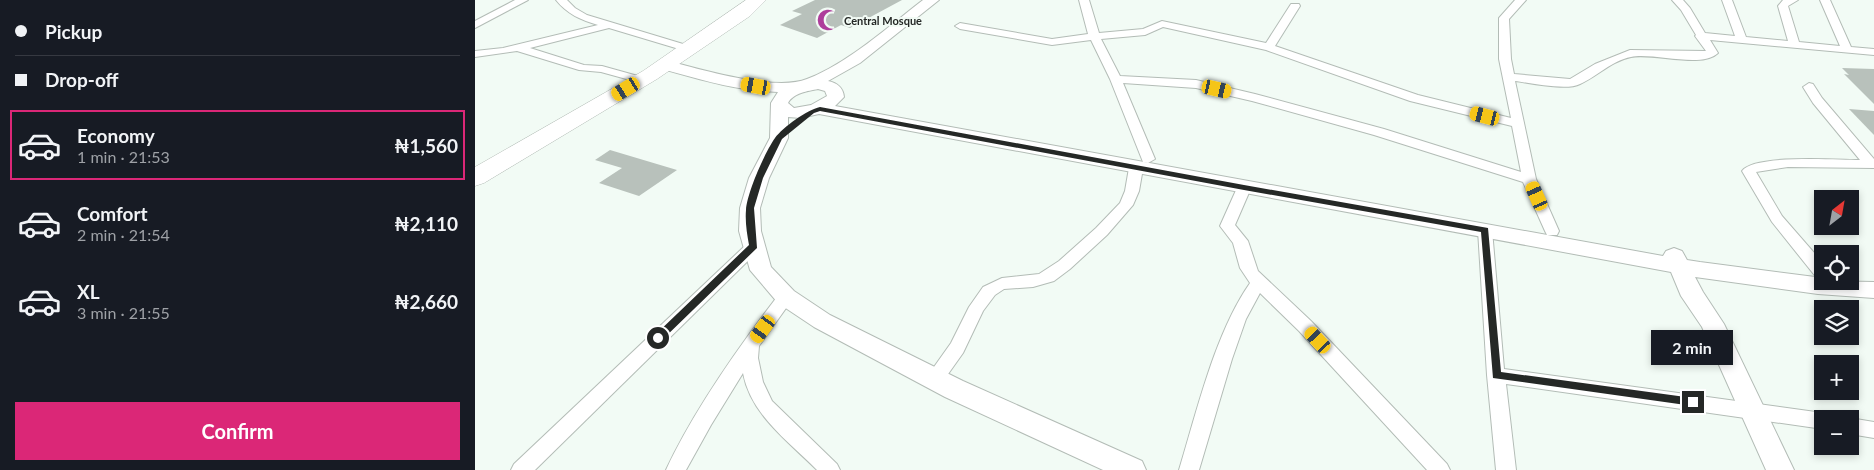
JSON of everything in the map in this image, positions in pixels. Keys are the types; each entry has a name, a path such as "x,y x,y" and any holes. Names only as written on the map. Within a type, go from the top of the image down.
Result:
{"highway":[{"path":"475,178 652,73 743,12 757,0"}],"main road":[{"path":"779,138 779,104 787,92 807,85 854,60 932,0"},
{"path":"854,60 824,101 779,138 759,178 750,208 750,231 761,270 786,297 822,321 1101,464 1132,470"},
{"path":"652,73 756,86 791,88 818,84 824,101"},
{"path":"652,73 761,96 792,112 824,101 1142,164 1552,231 1818,286 1874,290"},
{"path":"1142,164 1244,188 1485,230 1686,260 1814,272"},
{"path":"1686,260 1712,324 1780,470"},
{"path":"1859,276 1874,277"}],"street":[{"path":"475,25 523,0"},
{"path":"561,0 571,10 583,17 689,49"},
{"path":"935,379 956,349 982,300 989,292 997,286 1033,282 1048,277 1065,265 1125,206 1132,192 1142,164 1116,79 1095,38 1084,0"},
{"path":"1521,0 1504,18 1505,59 1529,179 1552,231"},
{"path":"1509,77 1570,83 1576,82 1599,66 1630,54 1702,56 1712,53 1700,36 1685,8 1677,0"},
{"path":"1727,0 1742,40"},
{"path":"1793,0 1784,3 1783,6 1795,45"},
{"path":"1825,0 1847,50"},
{"path":"1269,47 1295,6"},
{"path":"960,26 1047,42 1095,38 1125,32 1145,32 1162,24 1269,47 1414,98 1518,124"},
{"path":"475,54 519,48 610,25"},
{"path":"1700,36 1874,52"},
{"path":"519,48 583,68 652,73"},
{"path":"1116,79 1196,84 1255,98 1379,132 1529,179"},
{"path":"1809,87 1817,100 1872,164"},
{"path":"1814,263 1777,219 1749,175 1749,171 1753,168 1788,163 1872,164"},
{"path":"1244,188 1227,226 1240,241 1248,268 1259,282 1305,326 1440,470"},
{"path":"1485,230 1496,375 1506,470"},
{"path":"521,470 754,246"},
{"path":"1189,470 1207,405 1233,332 1245,302 1259,282"},
{"path":"676,470 704,419 751,344 786,297"},
{"path":"751,344 749,358 754,382 765,406 830,470"},
{"path":"1496,375 1814,420"},
{"path":"1859,428 1874,430"}],"building":[{"name":"Central Mosque","path":"815,0 902,0 850,28 841,25 817,38 780,25 802,14 792,11"},
{"path":"1842,68 1874,69 1874,104 1844,74 1849,75"},
{"path":"1849,109 1874,111 1874,135"},
{"path":"610,150 677,170 639,196 599,183 622,168 595,160"}],"place":[{"name":"Central Mosque","path":"828,20"}],"route":[{"path":"658,338 754,246 750,231 750,208 759,178 779,138 811,111 820,109 1244,188 1485,230 1496,375 1693,402"}]}
